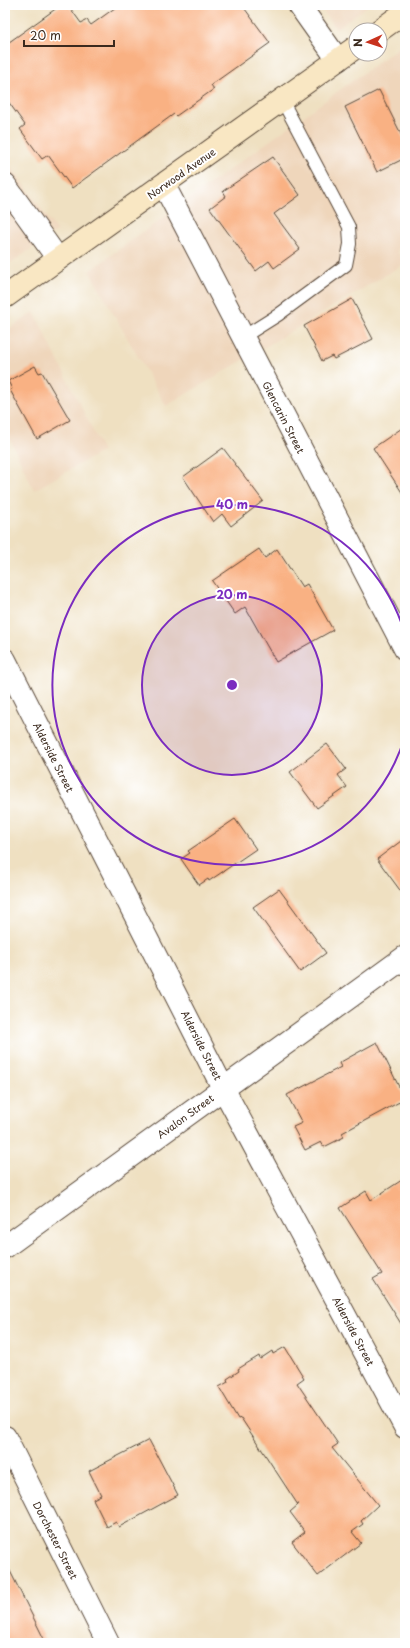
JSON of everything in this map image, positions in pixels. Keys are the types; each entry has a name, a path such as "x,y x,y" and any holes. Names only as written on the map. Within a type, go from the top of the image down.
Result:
{"main road":[{"path":"388,24 405,12"},
{"name":"Norwood Avenue","path":"5,298 348,53"}],"street":[{"path":"299,5 338,60"},
{"path":"5,185 58,259"},
{"name":"Glencarin Street","path":"164,185 405,649"},
{"name":"Alderside Street","path":"5,660 224,1088 405,1427"},
{"name":"Avalon Street","path":"5,1246 405,957"},
{"name":"Dorchester Street","path":"5,1437 108,1643"}],"lane":[{"path":"242,337 278,315 346,265 350,244 349,227 282,100"}],"shaded area":[{"path":"319,5 369,5 336,29"},
{"path":"405,43 405,244 397,250 404,264 166,406 89,271 379,62 388,62 388,55"},
{"path":"5,158 57,231 5,267"},
{"path":"34,312 103,451 34,490 5,429 5,332"}],"building":[{"path":"61,5 68,5 81,23 87,20 91,25 119,5 242,5 270,43 211,85 214,89 176,116 174,114 72,188 48,155 42,159 20,129 25,125 5,97 5,45"},
{"path":"379,90 405,142 405,158 377,172 345,107"},
{"path":"273,157 300,195 274,214 300,249 274,268 269,261 256,271 210,208 226,196 223,191"},
{"path":"352,299 373,339 334,359 332,356 322,361 304,326"},
{"path":"35,366 39,373 42,372 70,420 37,439 10,390 12,389 8,381"},
{"path":"405,426 405,497 373,448"},
{"path":"223,448 263,501 231,526 222,514 213,522 183,477"},
{"path":"259,549 265,558 277,549 302,587 307,584 333,630 276,662 245,607 235,614 212,581"},
{"path":"327,744 346,769 338,775 347,787 317,808 290,772"},
{"path":"235,819 256,849 209,881 208,879 199,885 181,859 190,853 188,851"},
{"path":"405,838 405,897 377,859"},
{"path":"279,889 326,953 300,972 253,907"},
{"path":"377,1042 405,1099 342,1133 344,1137 324,1147 321,1142 305,1150 293,1127 302,1123 287,1095 341,1067 339,1063"},
{"path":"405,1178 405,1330 373,1279 382,1274 340,1208 366,1191 371,1200"},
{"path":"285,1347 304,1378 297,1383 338,1444 332,1448 378,1505 361,1521 363,1524 352,1532 361,1543 318,1576 292,1542 305,1532 290,1512 298,1505 241,1418 238,1419 219,1387 228,1382 227,1379 239,1371 238,1369 259,1356 260,1359 272,1351 273,1354"},
{"path":"149,1440 178,1495 119,1527 116,1522 107,1527 93,1499 101,1495 89,1471"},
{"path":"5,1561 46,1643 5,1643"}]}
